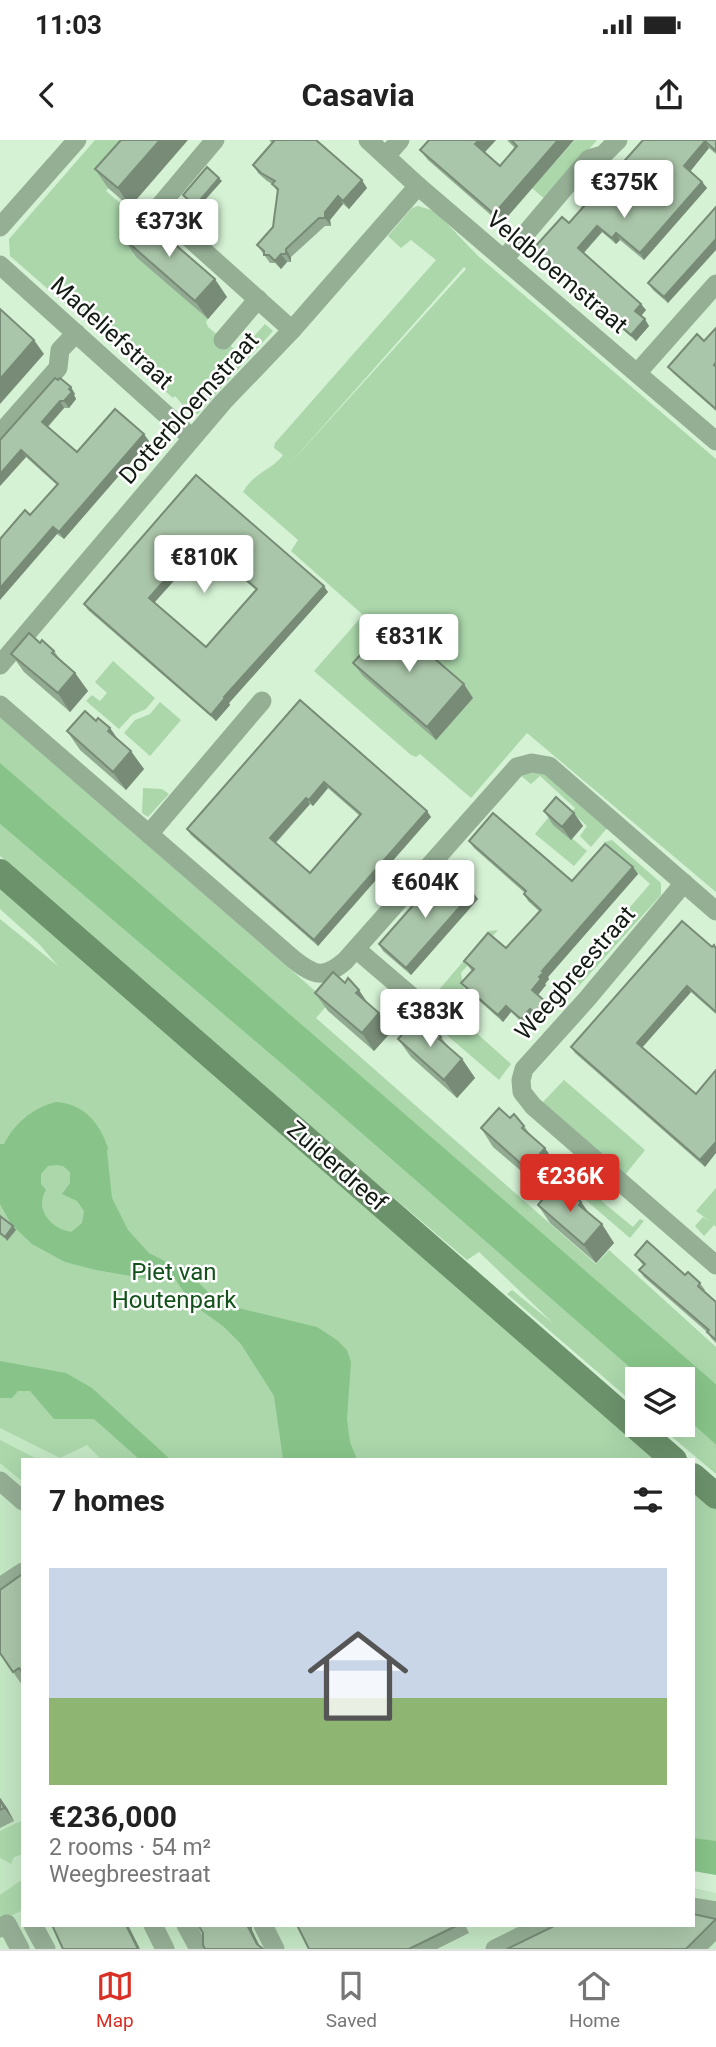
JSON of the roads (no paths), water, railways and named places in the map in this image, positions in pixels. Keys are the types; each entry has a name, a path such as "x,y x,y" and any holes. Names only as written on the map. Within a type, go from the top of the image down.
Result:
{"street":[{"path":"0,227 76,140"},
{"path":"215,140 157,209 292,330"},
{"name":"Veldbloemstraat","path":"368,140 716,441"},
{"path":"386,156 400,140"},
{"path":"504,259 589,159 603,155 618,140"},
{"name":"Dotterbloemstraat","path":"1,660 192,438 292,330 418,186"},
{"name":"Madeliefstraat","path":"0,265 192,438"},
{"path":"638,372 716,284"},
{"path":"223,340 258,299"},
{"path":"0,434 58,368 60,350 76,333"},
{"path":"149,834 262,701"},
{"path":"0,705 310,971 327,973 345,961 517,767 532,763 549,766 716,911"},
{"name":"Zuiderdreef","path":"0,872 672,1458"},
{"name":"Weegbreestraat","path":"684,883 587,999 524,1069 520,1086 533,1106 716,1265"},
{"path":"356,949 411,996"},
{"path":"695,1478 716,1496"},
{"path":"0,1481 21,1499"},
{"path":"0,1587 21,1573"},
{"path":"695,1907 716,1911"},
{"path":"4,1926 20,1949"},
{"path":"34,1927 46,1949"},
{"path":"154,1927 165,1949"},
{"path":"187,1927 199,1949"},
{"path":"264,1927 275,1949"},
{"path":"495,1949 539,1927"}],"park label":[{"name":"Piet van Houtenpark","path":"174,1286"}]}
